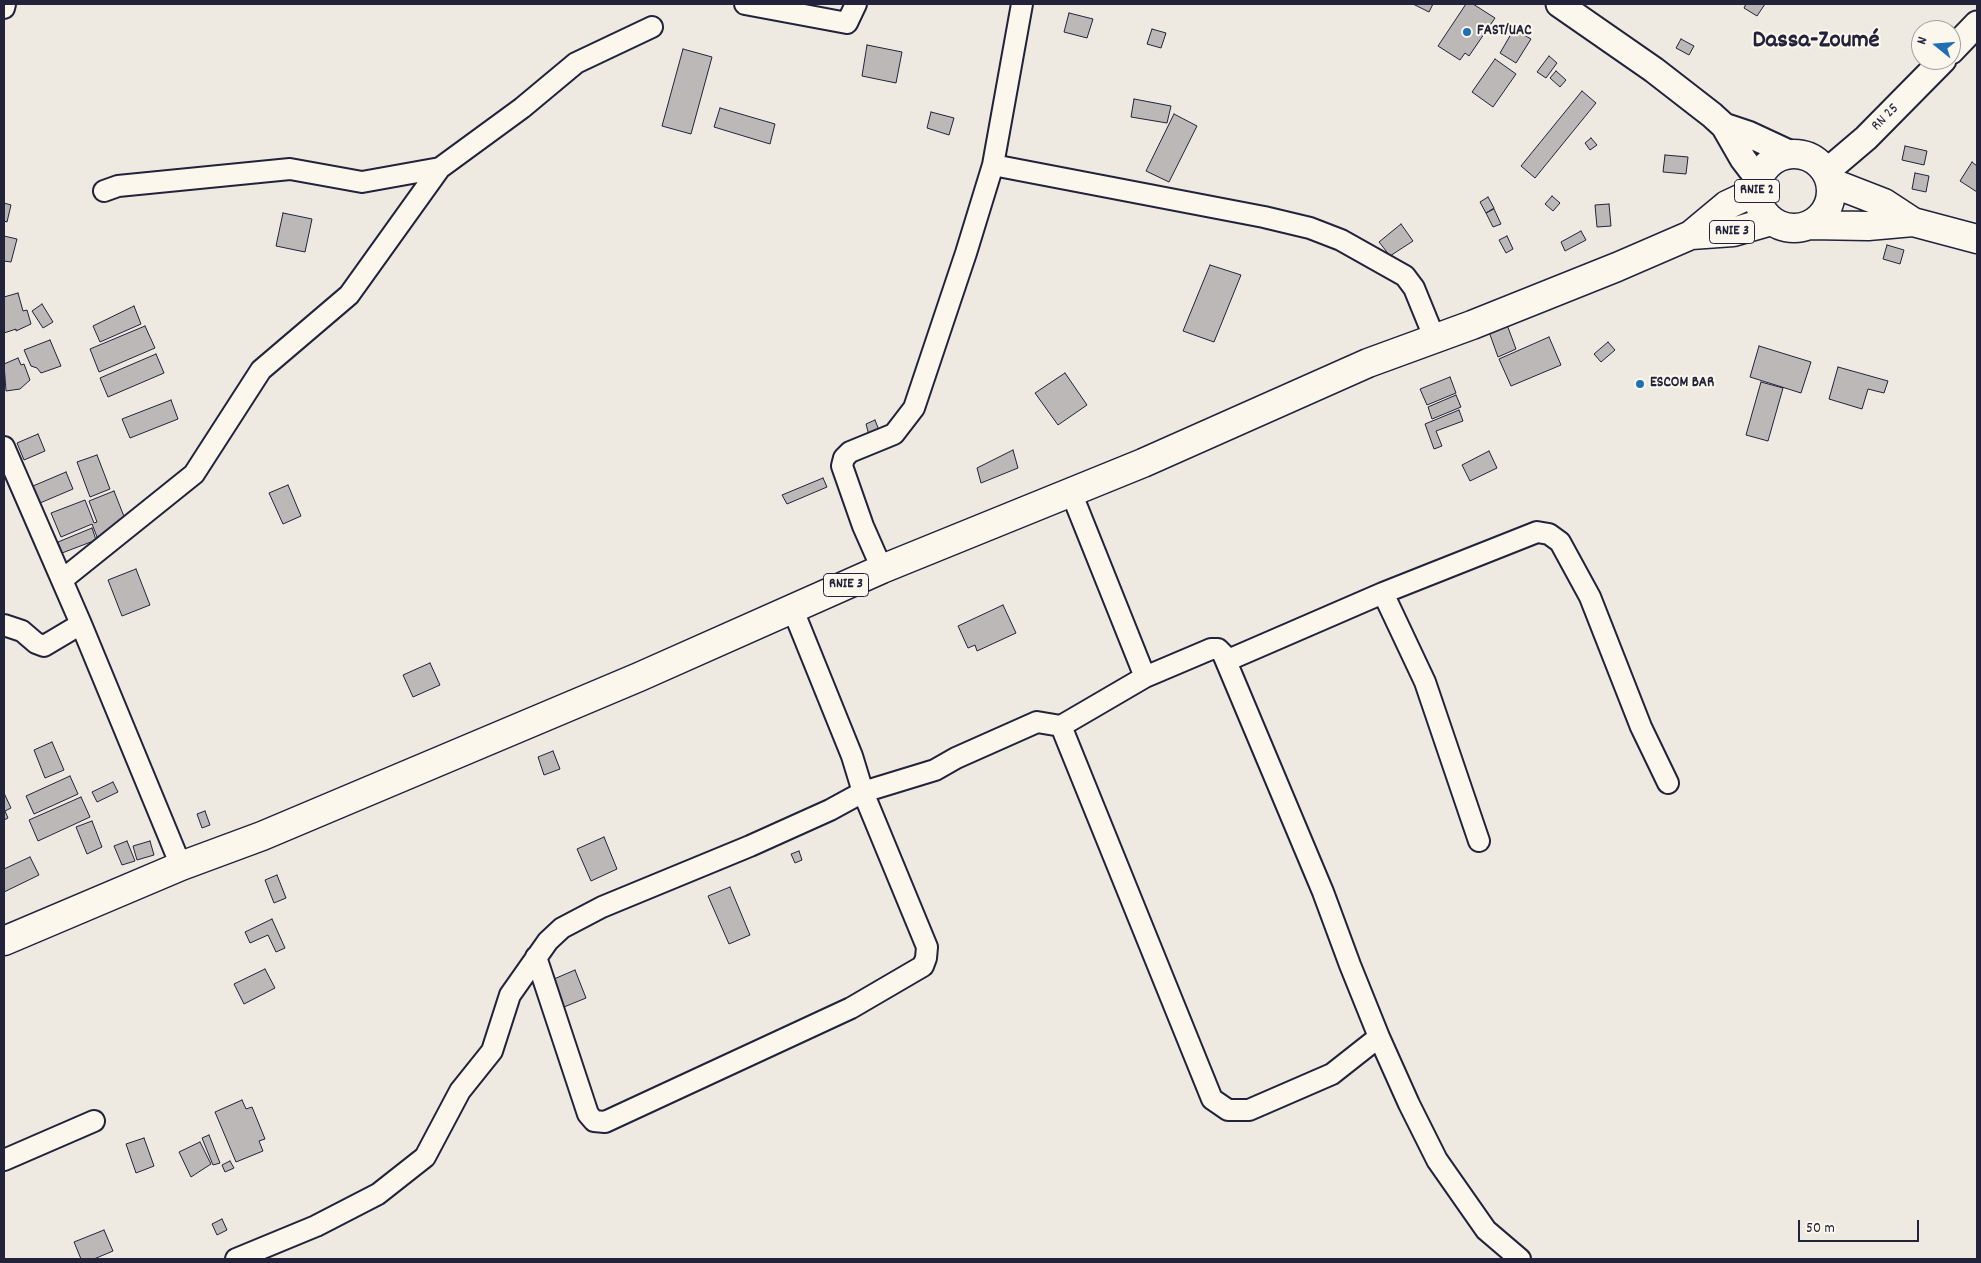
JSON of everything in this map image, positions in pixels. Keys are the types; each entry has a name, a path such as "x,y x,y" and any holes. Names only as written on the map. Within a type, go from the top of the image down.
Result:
{"highway":[{"name":"RNIE 2","path":"1913,222 1868,226 1810,225 1790,228 1771,221 1763,212 1758,202 1758,185 1767,166 1778,158 1791,154 1805,155 1817,162 1828,177 1884,203 1913,222 1977,239"},
{"path":"1810,225 1818,219 1830,202 1828,177"},
{"name":"RNIE 3","path":"4,941 181,866 262,836 793,610 882,569 1143,463 1368,363 1434,337 1472,325 1617,268 1692,235 1728,205 1758,185"},
{"name":"RNIE 3","path":"1692,235 1733,232 1771,221"}],"main road":[{"name":"RNIE 2","path":"1559,4 1654,70 1724,126 1754,136 1791,154"},
{"path":"1961,41 1977,24"},
{"name":"RN 25","path":"1828,177 1932,70"},
{"name":"RNIE 2","path":"1724,126 1758,185"}],"street":[{"path":"4,8 5,4"},
{"path":"745,4 847,22 856,4"},
{"path":"882,569 863,526 842,466 844,458 850,452 894,434 914,408 966,253 993,165 1022,4"},
{"path":"62,580 194,474 261,370 350,295 440,168 522,108 576,63 652,27"},
{"path":"993,165 1264,217 1310,228 1341,240 1405,276 1414,288 1434,337"},
{"path":"104,191 118,186 290,168 362,182 440,168"},
{"path":"4,447 81,624 181,866"},
{"path":"1071,492 1145,677"},
{"path":"1226,661 1384,593 1537,532 1549,534 1560,542 1590,597 1641,727 1668,783"},
{"path":"1384,593 1425,682 1479,841"},
{"path":"536,957 588,1114 594,1121 605,1122 851,1008 923,966 927,947 863,792 852,756 793,610"},
{"path":"4,624 22,631 36,643 44,646 81,624"},
{"path":"236,1259 272,1253 378,1194 425,1158 460,1091 492,1051 498,1040 510,995 536,957 562,928 602,907 750,846 863,792 935,770 956,758 1037,722 1061,726 1145,677 1211,648 1218,649 1224,654 1324,892 1350,965 1380,1037 1437,1160 1486,1230 1520,1259"},
{"path":"1061,726 1212,1099 1228,1110 1249,1110 1332,1074 1380,1037"},
{"path":"4,1160 94,1122"}],"building":[{"path":"1413,4 1433,4 1429,12"},
{"name":"FAST/UAC","path":"1466,4 1473,4 1495,18 1469,56 1465,53 1460,60 1438,46"},
{"path":"1746,4 1765,4 1757,16 1744,8"},
{"path":"1069,13 1093,19 1087,38 1064,32"},
{"path":"1152,29 1166,33 1161,48 1147,44"},
{"path":"1514,29 1531,39 1516,63 1500,53"},
{"path":"1681,39 1694,46 1689,55 1676,48"},
{"path":"867,45 902,52 896,83 862,76"},
{"path":"683,49 712,57 691,134 662,126"},
{"path":"1549,56 1557,63 1546,78 1537,72"},
{"path":"1495,59 1516,74 1493,107 1472,92"},
{"path":"1556,71 1566,80 1560,87 1550,78"},
{"path":"1582,91 1596,103 1535,178 1521,166"},
{"path":"1134,99 1171,106 1167,123 1131,117"},
{"path":"720,108 775,124 770,144 714,127"},
{"path":"931,112 954,118 949,135 927,128"},
{"path":"1174,114 1197,126 1169,182 1146,171"},
{"path":"1591,138 1597,145 1590,150 1585,143"},
{"path":"1905,146 1927,151 1924,165 1902,160"},
{"path":"1665,155 1688,157 1686,174 1663,172"},
{"path":"1972,162 1977,166 1977,192 1960,181"},
{"path":"1915,173 1929,176 1926,192 1912,189"},
{"path":"1552,196 1560,203 1553,211 1545,204"},
{"path":"1488,197 1494,208 1486,213 1480,202"},
{"path":"4,203 11,205 7,222 4,221"},
{"path":"1609,204 1611,226 1597,227 1595,205"},
{"path":"1494,209 1501,224 1493,227 1486,213"},
{"path":"283,213 312,219 305,252 276,246"},
{"path":"1401,224 1413,241 1390,256 1379,242"},
{"path":"1581,231 1586,240 1565,251 1561,242"},
{"path":"4,236 17,239 11,262 4,261"},
{"path":"1507,236 1513,249 1506,253 1499,240"},
{"path":"1887,245 1904,250 1900,264 1883,259"},
{"path":"1210,265 1241,275 1214,342 1183,331"},
{"path":"18,293 23,311 27,310 31,324 16,331 16,329 4,333 4,297"},
{"path":"42,304 53,322 43,328 32,311"},
{"path":"134,306 141,324 100,342 93,326"},
{"path":"1506,322 1516,349 1498,357 1488,329"},
{"path":"145,326 155,348 99,372 90,349"},
{"path":"1549,337 1561,365 1511,386 1499,359"},
{"path":"50,340 61,366 41,373 37,368 31,366 24,350"},
{"path":"1608,342 1615,350 1601,362 1594,354"},
{"path":"1759,346 1811,362 1801,393 1750,377"},
{"path":"156,354 164,373 108,397 100,378"},
{"path":"18,358 21,365 24,364 30,380 20,389 6,391 4,364"},
{"path":"1838,367 1888,381 1884,393 1868,389 1862,409 1829,399"},
{"path":"1065,373 1087,405 1058,425 1035,393"},
{"path":"1450,377 1456,393 1427,405 1420,389"},
{"path":"1761,382 1783,388 1768,441 1746,435"},
{"path":"1456,395 1461,407 1432,419 1428,407"},
{"path":"171,400 178,419 130,438 122,419"},
{"path":"1459,410 1463,421 1436,431 1442,446 1434,449 1425,424"},
{"path":"875,420 882,438 871,443 866,424"},
{"path":"38,434 45,451 24,460 17,443"},
{"path":"1013,450 1018,468 981,483 977,468"},
{"path":"1489,451 1497,468 1470,481 1462,465"},
{"path":"97,455 110,489 90,497 77,462"},
{"path":"66,472 73,489 40,503 33,486"},
{"path":"823,478 827,487 787,504 782,495"},
{"path":"288,485 301,516 283,524 269,493"},
{"path":"114,491 127,524 97,537 92,524 61,537 51,513 85,500 94,523 97,522 89,501"},
{"path":"92,528 96,540 62,553 58,542"},
{"path":"136,569 150,605 122,616 108,580"},
{"path":"1003,605 1016,633 977,651 975,645 968,648 958,626"},
{"path":"430,663 440,685 413,697 403,675"},
{"path":"52,742 64,770 45,778 34,750"},
{"path":"553,751 560,769 544,775 538,757"},
{"path":"70,776 78,794 34,814 26,796"},
{"path":"113,782 118,792 97,802 92,792"},
{"path":"4,793 11,808 5,811 8,818 4,820"},
{"path":"81,797 90,817 38,841 29,820"},
{"path":"205,811 210,825 202,828 197,814"},
{"path":"92,821 102,847 87,854 76,827"},
{"path":"604,837 617,869 591,881 577,849"},
{"path":"127,841 135,861 122,865 114,846"},
{"path":"150,841 154,855 137,860 133,846"},
{"path":"799,851 802,860 795,863 791,854"},
{"path":"30,857 39,875 4,892 4,869"},
{"path":"277,875 286,898 274,903 265,880"},
{"path":"730,887 750,935 729,944 708,896"},
{"path":"272,919 285,948 276,952 268,935 250,943 245,932"},
{"path":"265,969 275,988 244,1004 234,984"},
{"path":"575,970 586,998 564,1007 554,979"},
{"path":"242,1100 246,1109 252,1107 265,1139 259,1141 263,1151 236,1162 215,1112"},
{"path":"209,1135 220,1163 213,1165 202,1138"},
{"path":"144,1138 154,1166 136,1173 126,1144"},
{"path":"200,1142 211,1164 191,1177 179,1152"},
{"path":"230,1161 234,1168 225,1172 222,1165"},
{"path":"222,1219 227,1230 217,1235 212,1224"},
{"path":"104,1230 113,1251 94,1259 81,1259 74,1242"}],"place":[{"name":"FAST/UAC","path":"1467,32"},
{"name":"ESCOM BAR","path":"1640,384"}],"district":[{"name":"Dassa-Zoumé","path":"1816,43"}]}
